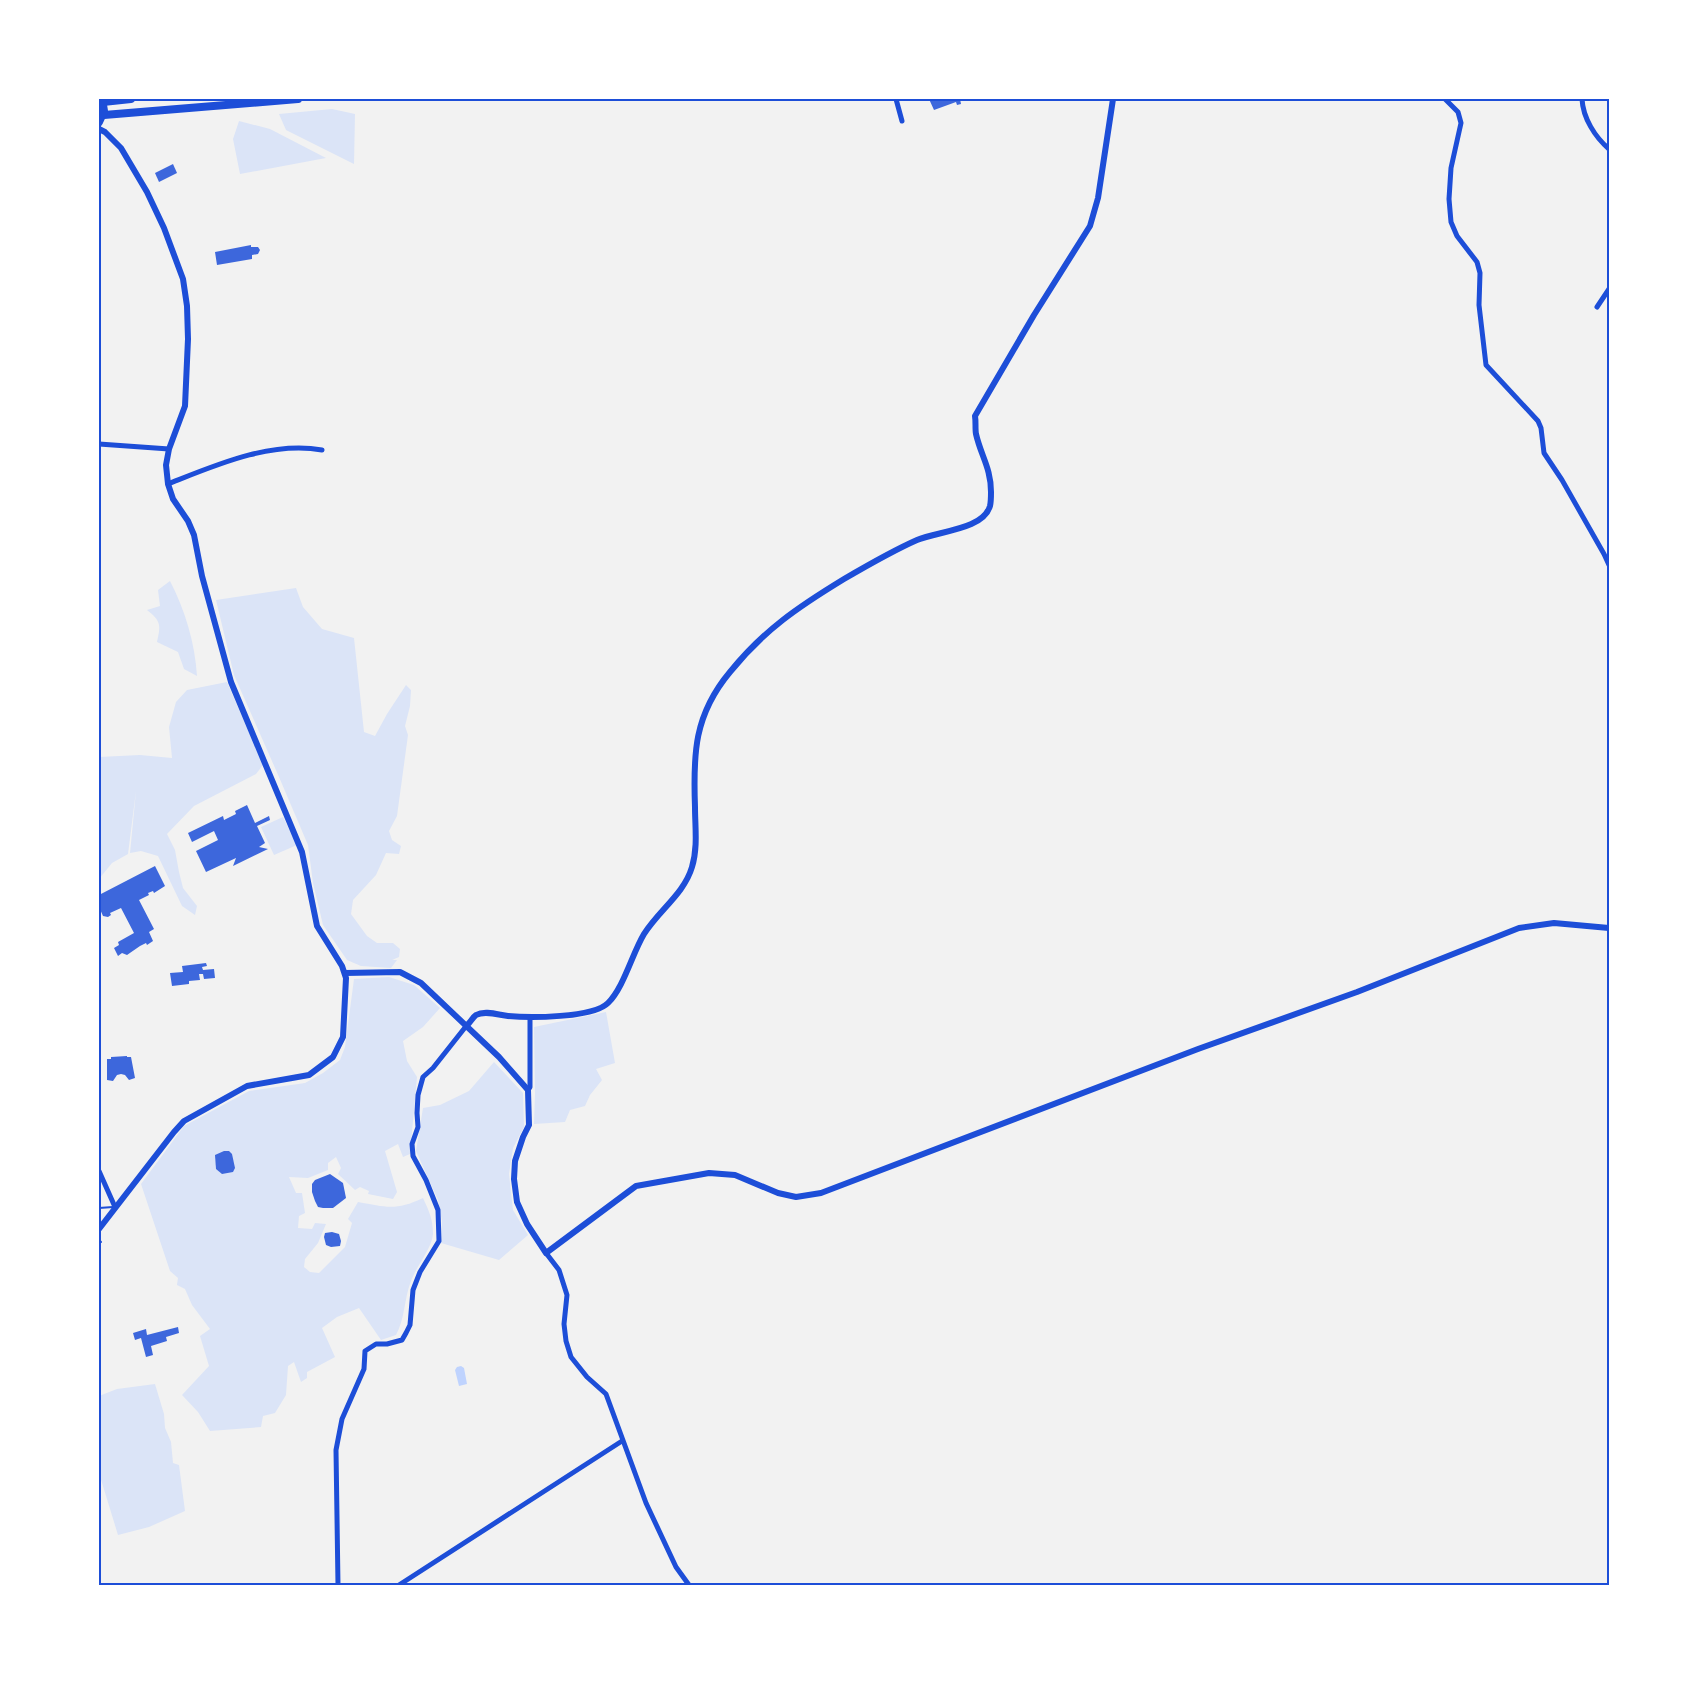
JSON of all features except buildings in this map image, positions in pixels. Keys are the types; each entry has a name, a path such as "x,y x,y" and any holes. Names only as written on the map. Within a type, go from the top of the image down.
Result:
{"main road":[{"path":"131,99 103,100 101,119 298,99"}],"street":[{"path":"896,99 902,122"},
{"path":"338,1585 336,1450 342,1419 364,1369 365,1351 376,1344 402,1340 406,1333 410,1325 413,1290 420,1272 439,1241 438,1210 413,1156 412,1144 418,1127 417,1104 423,1077 477,1015 487,1013 530,1018 558,1016 586,1012 607,1005 644,933 681,891 692,867 696,843 693,764 697,738 707,707 728,673 783,618 812,599 896,549 923,537 967,526 984,518 990,506 990,475 976,434 975,416 1034,315 1090,226 1098,198 1113,99"},
{"path":"1445,99 1458,112 1461,123 1450,178 1451,222 1457,236 1477,262 1480,273 1479,305 1486,365 1539,421 1544,453 1562,480 1609,565"},
{"path":"1582,99 1582,107 1598,140 1609,149"},
{"path":"99,129 121,148 147,192 164,228 183,279 187,306 185,406 169,449 166,465 168,484 173,499 188,521 194,535 202,576 231,682 302,852 317,926 342,966 346,978 343,1037 333,1057 309,1075 247,1086 184,1121 99,1229"},
{"path":"1597,307 1609,289"},
{"path":"99,444 169,449"},
{"path":"168,484 237,459 274,450 309,448 322,450"},
{"path":"546,1253 636,1186 709,1173 735,1175 778,1193 796,1197 821,1192 1198,1049 1357,992 1519,928 1554,923 1609,928"},
{"path":"345,973 400,972 422,983 499,1057 528,1090"},
{"path":"530,1018 529,1125 515,1161 514,1179 517,1202 527,1224 559,1270 567,1295 564,1324 571,1358 606,1394 646,1503 676,1567 689,1585"},
{"path":"99,1171 115,1207"},
{"path":"399,1585 622,1442"}],"lane":[{"path":"99,1208 115,1207"}],"shaded area":[{"path":"332,109 355,114 354,164 286,130 279,114"},
{"path":"239,121 270,129 326,158 240,174 233,139"},
{"path":"170,581 188,627 197,676 184,669 178,652 157,642 159,624 147,610 160,606 158,590"},
{"path":"296,588 303,607 322,629 354,638 364,732 375,736 406,685 411,690 405,726 408,735 397,816 389,831 392,840 401,846 399,854 386,853 376,875 353,900 351,914 367,936 377,943 393,943 400,949 399,957 392,960 397,960 391,968 361,966 347,960 323,925 313,883 308,845 234,675 216,600"},
{"path":"227,682 263,765 256,774 194,806 167,834 175,850 183,888 197,906 195,915 182,906 158,856 141,851 130,853 136,791 128,854 112,863 99,879 99,757 140,755 172,758 169,727 176,702 187,690"},
{"path":"283,817 297,845 274,855 261,827"},
{"path":"389,977 414,985 440,1008 423,1027 403,1041 407,1061 417,1077 410,1154 403,1157 398,1144 385,1151 397,1192 393,1199 368,1194 369,1191 360,1187 355,1190 338,1174 341,1168 336,1157 328,1163 328,1170 308,1178 289,1177 296,1193 302,1193 305,1213 299,1216 298,1228 312,1229 315,1223 326,1224 318,1243 305,1259 304,1267 310,1272 319,1273 345,1247 352,1223 348,1219 358,1202 391,1207 405,1205 423,1198 429,1211 433,1234 430,1245 411,1281 399,1329 396,1335 381,1340 359,1308 337,1317 322,1328 335,1357 307,1372 307,1378 301,1382 294,1362 288,1366 286,1395 275,1413 263,1416 261,1427 210,1431 198,1412 182,1395 209,1366 200,1336 210,1329 192,1305 185,1289 177,1285 178,1278 170,1271 141,1184 184,1126 249,1091 305,1083 340,1060 345,1047 354,979"},
{"path":"606,1012 615,1063 596,1069 602,1080 590,1095 585,1106 570,1110 565,1122 534,1124 534,1027"},
{"path":"494,1062 523,1093 524,1127 513,1148 509,1174 513,1210 528,1235 499,1260 441,1243 442,1221 438,1200 416,1151 423,1108 440,1105 469,1091"},
{"path":"155,1384 164,1414 165,1428 171,1442 173,1463 179,1465 185,1511 149,1527 118,1535 99,1473 99,1396 117,1389"}],"water":[{"path":"461,1366 464,1368 467,1384 459,1386 455,1370"}]}
